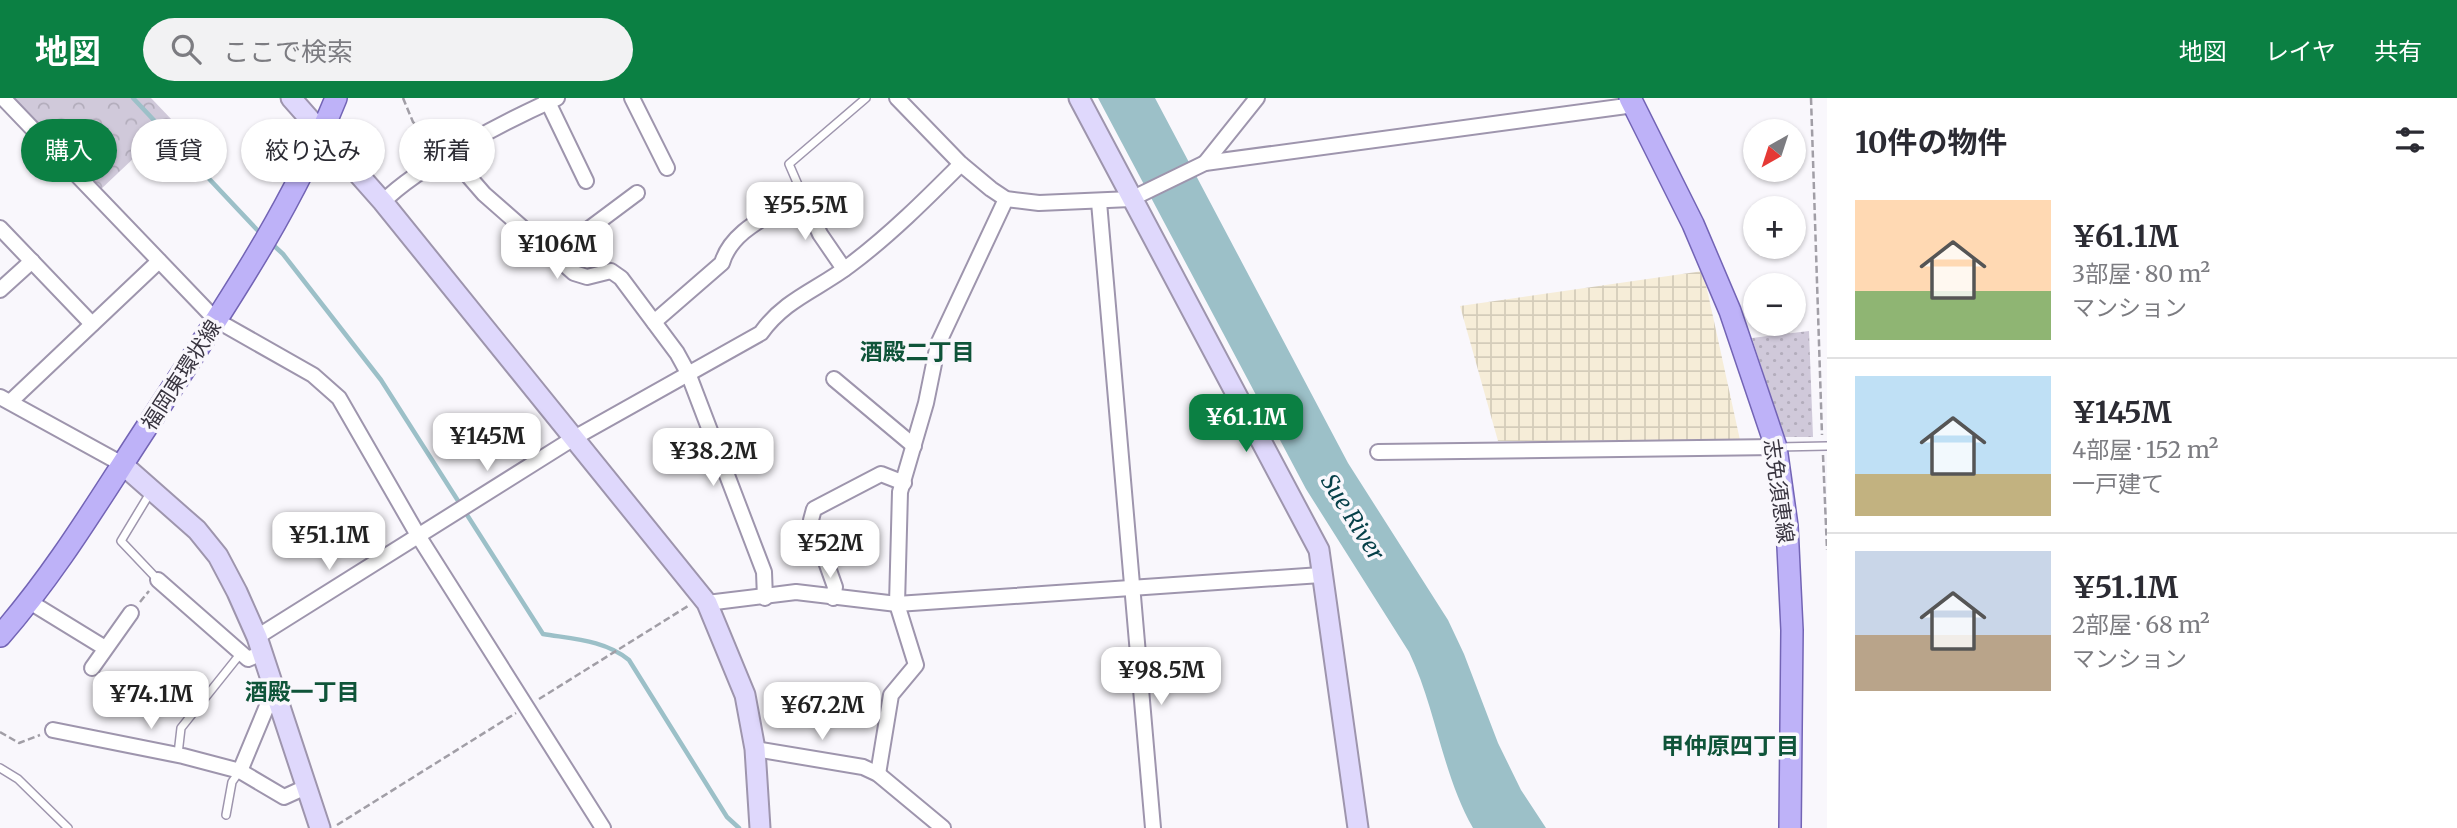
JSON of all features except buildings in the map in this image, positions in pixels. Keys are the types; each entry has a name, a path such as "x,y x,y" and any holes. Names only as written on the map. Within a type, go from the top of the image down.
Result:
{"main road":[{"name":"福岡東環状線","path":"328,119 336,98"},
{"name":"志免須恵線","path":"1632,101 1693,224 1730,311 1776,447 1787,526 1792,630 1790,828"},
{"name":"福岡東環状線","path":"0,636 30,603 74,542 257,259 297,182"}],"street":[{"path":"3,98 216,320 313,375 339,398 419,537 603,828"},
{"path":"291,98 310,119"},
{"path":"632,98 667,168"},
{"path":"897,98 961,164 1006,199 1016,202 1099,202 1137,197 1199,166 1632,101"},
{"path":"1079,98 1137,197 1319,550 1358,828"},
{"path":"1199,166 1257,98"},
{"path":"495,131 550,99 586,181"},
{"path":"158,580 248,659 260,645 419,537 574,438 761,333 785,308 813,286 845,269 900,223 961,164"},
{"path":"365,182 705,600 735,664 745,695 755,749 760,828"},
{"path":"383,202 408,182"},
{"path":"474,182 574,273 587,277 611,271 621,278 654,322 688,373 764,572 765,597"},
{"path":"554,255 637,193"},
{"path":"654,322 722,263 725,251 734,239 802,194 820,234 845,269"},
{"path":"878,774 891,695 916,664 898,604 900,492 914,446 938,344 1006,199"},
{"path":"1099,202 1153,828"},
{"path":"0,228 92,324"},
{"path":"0,290 32,261"},
{"path":"159,261 5,400 122,464 197,530 218,556 260,645 320,828"},
{"path":"834,379 914,446"},
{"path":"1378,452 1776,447"},
{"path":"833,598 835,587 811,520 814,509 881,474 904,483"},
{"path":"705,600 765,597 796,592 898,604 1321,575"},
{"path":"30,603 105,648"},
{"path":"92,668 131,613"},
{"path":"240,771 267,706 278,702"},
{"path":"53,730 178,755 240,771 284,797 306,787"},
{"path":"755,749 863,767 878,774 943,828"}],"lane":[{"path":"802,194 789,164 866,98"},
{"path":"1776,447 1825,446"},
{"path":"152,489 121,541 158,580"},
{"path":"178,755 181,728 241,653"},
{"path":"0,768 18,779 68,828"},
{"path":"226,815 232,782 240,771"}],"path":[{"path":"403,98 412,119"},
{"path":"1811,98 1827,550"},
{"path":"131,613 158,580"},
{"path":"332,828 526,706 705,600"},
{"path":"0,732 19,743 53,730"}],"shaded area":[{"path":"1703,271 1740,440 1498,441 1460,306"}],"green space":[{"path":"12,98 151,98 171,119 131,119 131,161 117,174 117,119 32,119"},
{"path":"91,182 109,182 99,191"},
{"path":"1806,331 1809,331 1813,437 1784,437 1752,338 1806,336"}],"water":[{"name":"Sue River","path":"1098,98 1155,98 1348,463 1448,620 1498,743 1521,790 1546,828 1473,828 1454,786 1426,696 1409,652 1306,489"}],"waterway":[{"path":"133,98 262,235"},
{"path":"271,243 283,254 381,380 543,634 599,644 629,660 727,817 739,828"}],"district":[{"name":"酒殿二丁目","path":"917,351"},
{"name":"酒殿一丁目","path":"302,691"},
{"name":"甲仲原四丁目","path":"1730,745"}]}
